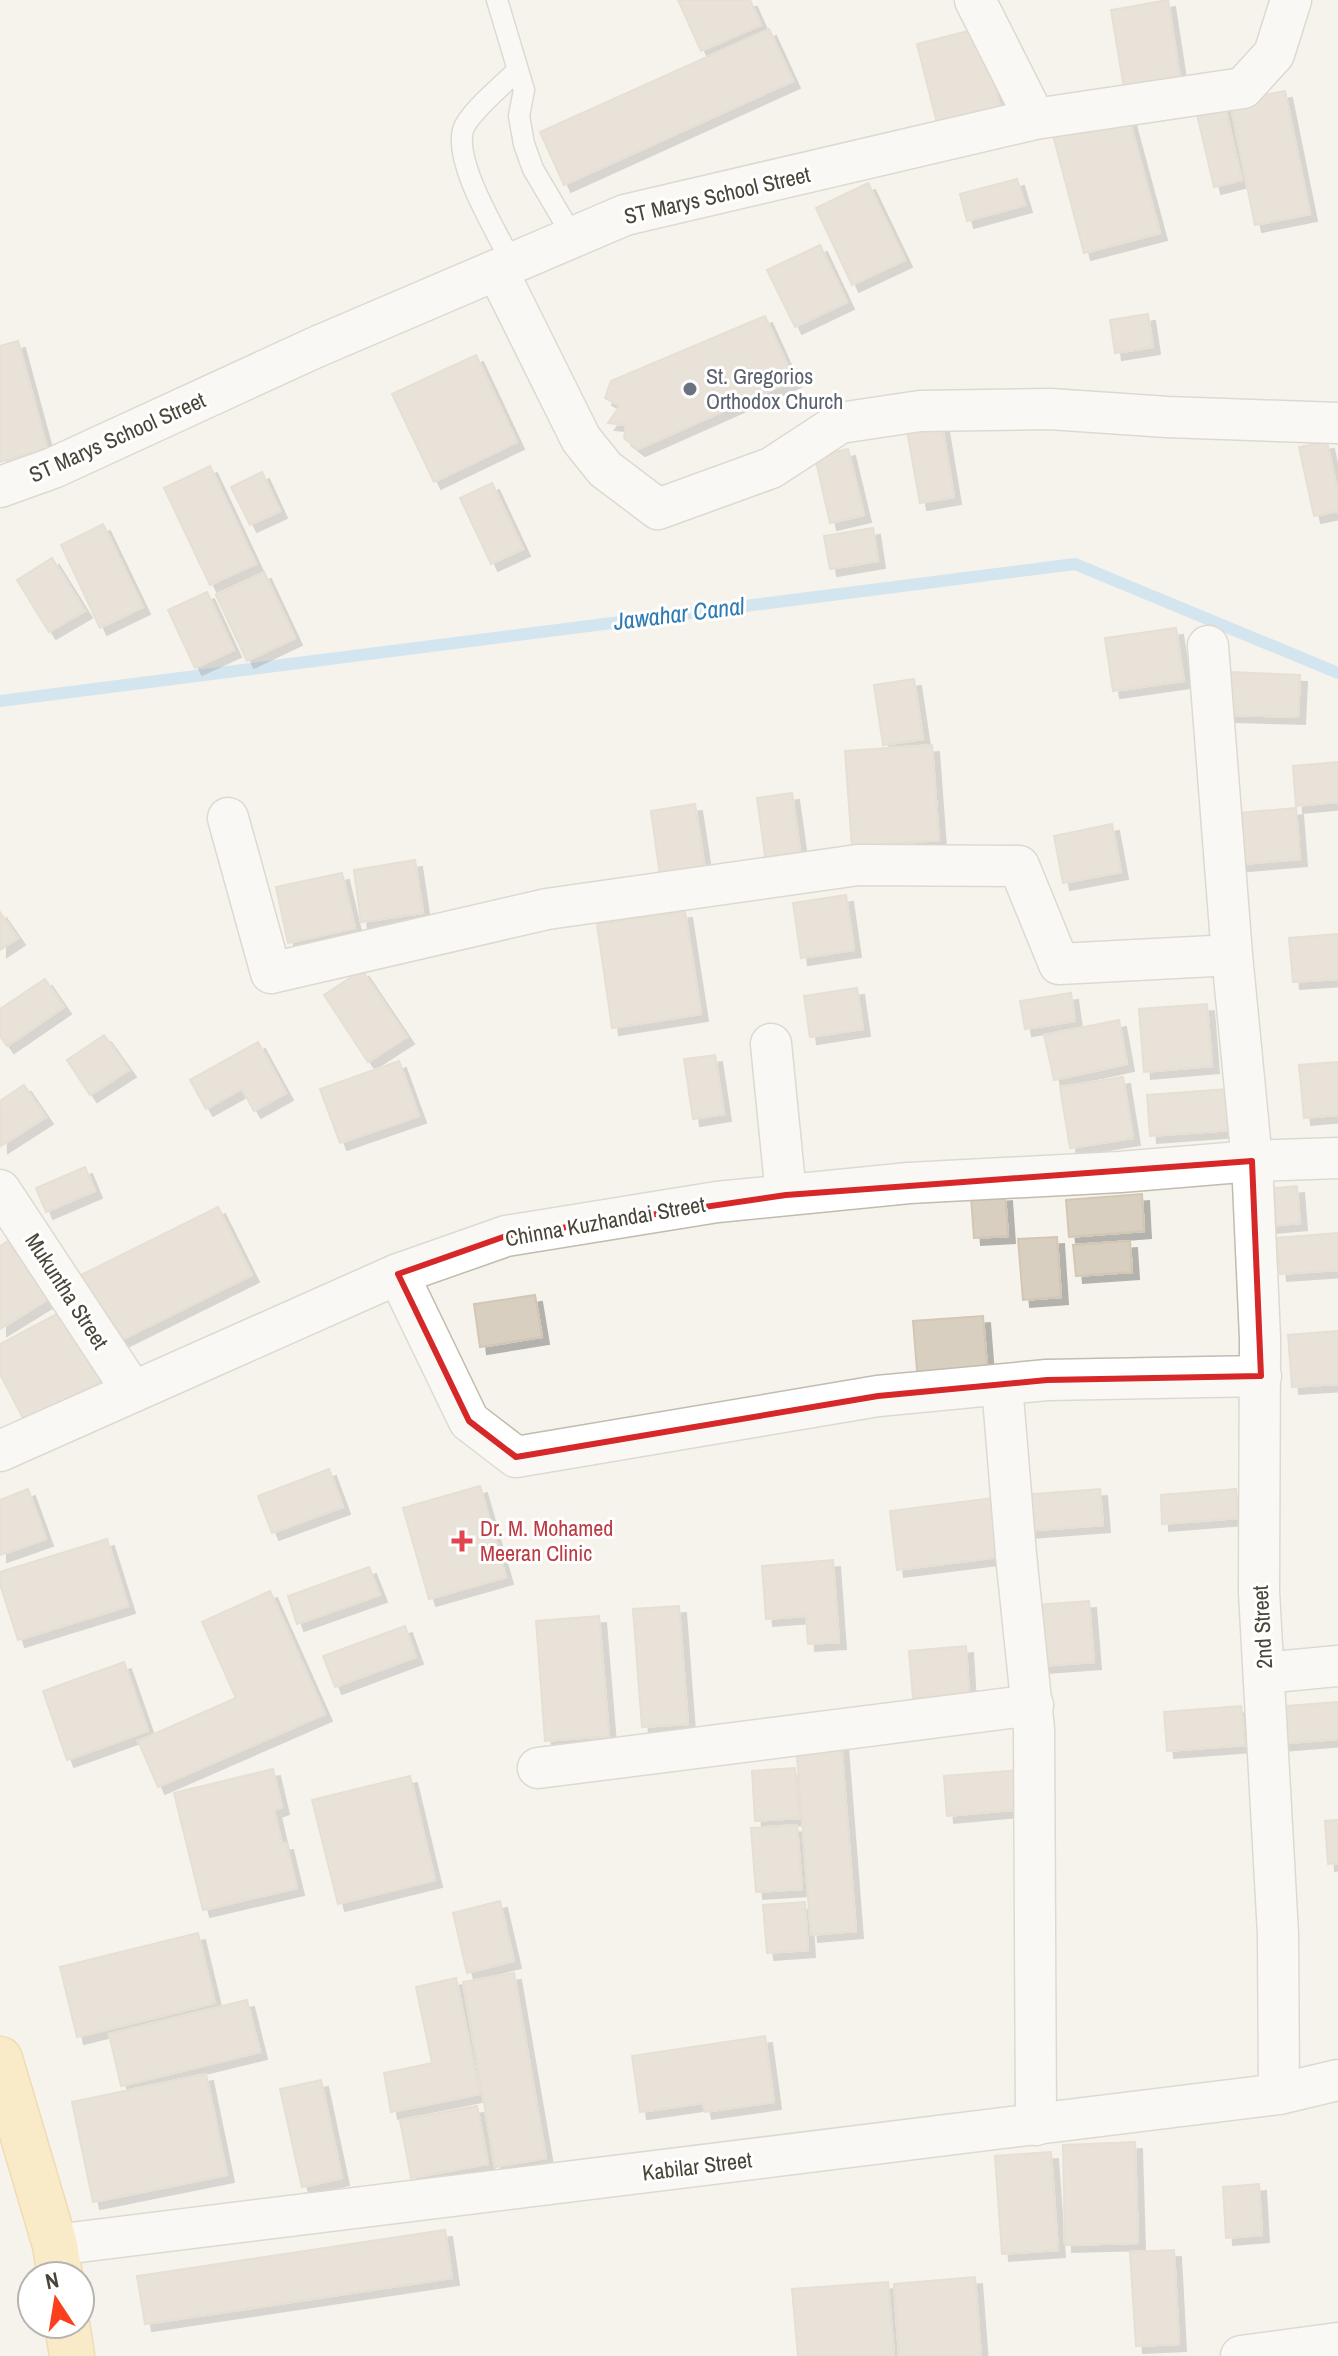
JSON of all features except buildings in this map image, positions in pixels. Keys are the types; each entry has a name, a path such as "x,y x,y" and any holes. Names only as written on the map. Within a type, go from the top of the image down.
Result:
{"main road":[{"path":"0,2059 57,2260"}],"street":[{"path":"975,0 1035,119"},
{"name":"ST Marys School Street","path":"0,487 53,468 314,348 625,215 1035,119 1243,88 1274,54 1291,0"},
{"path":"504,266 581,439 605,469 658,509 771,468 840,423 920,411 1050,409 1338,423"},
{"name":"2nd Street","path":"1208,646 1252,1161 1261,1376 1259,1592 1278,1934 1279,2094"},
{"path":"228,818 271,973 547,909 858,865 1019,866 1059,964 1232,955"},
{"path":"771,1044 786,1195"},
{"name":"Chinna Kuzhandai Street","path":"0,1451 398,1274 506,1236 717,1202 909,1183 1338,1158"},
{"name":"Mukuntha Street","path":"0,1190 133,1392"},
{"path":"398,1274 469,1421 516,1457 878,1396 1047,1380 1261,1376"},
{"path":"1002,1385 1016,1555 1033,1705 1036,2125"},
{"path":"1264,1673 1338,1666"},
{"path":"538,1768 1033,1705"},
{"name":"Kabilar Street","path":"57,2260 1279,2094 1338,2080"},
{"path":"1241,2356 1338,2343"}],"lane":[{"path":"497,0 524,90 519,116 524,144 533,169 573,237"},
{"path":"504,266 469,175 462,144 463,128 518,70"}],"highlighted area":[{"path":"1252,1161 1261,1376 1047,1380 878,1396 516,1457 469,1421 398,1274 506,1236 786,1195"}],"waterway":[{"name":"Jawahar Canal","path":"0,701 1075,564 1338,673"}],"place":[{"name":"St. Gregorios Orthodox Church","path":"690,389"},
{"name":"Dr. M. Mohamed Meeran Clinic","path":"462,1541"}]}
